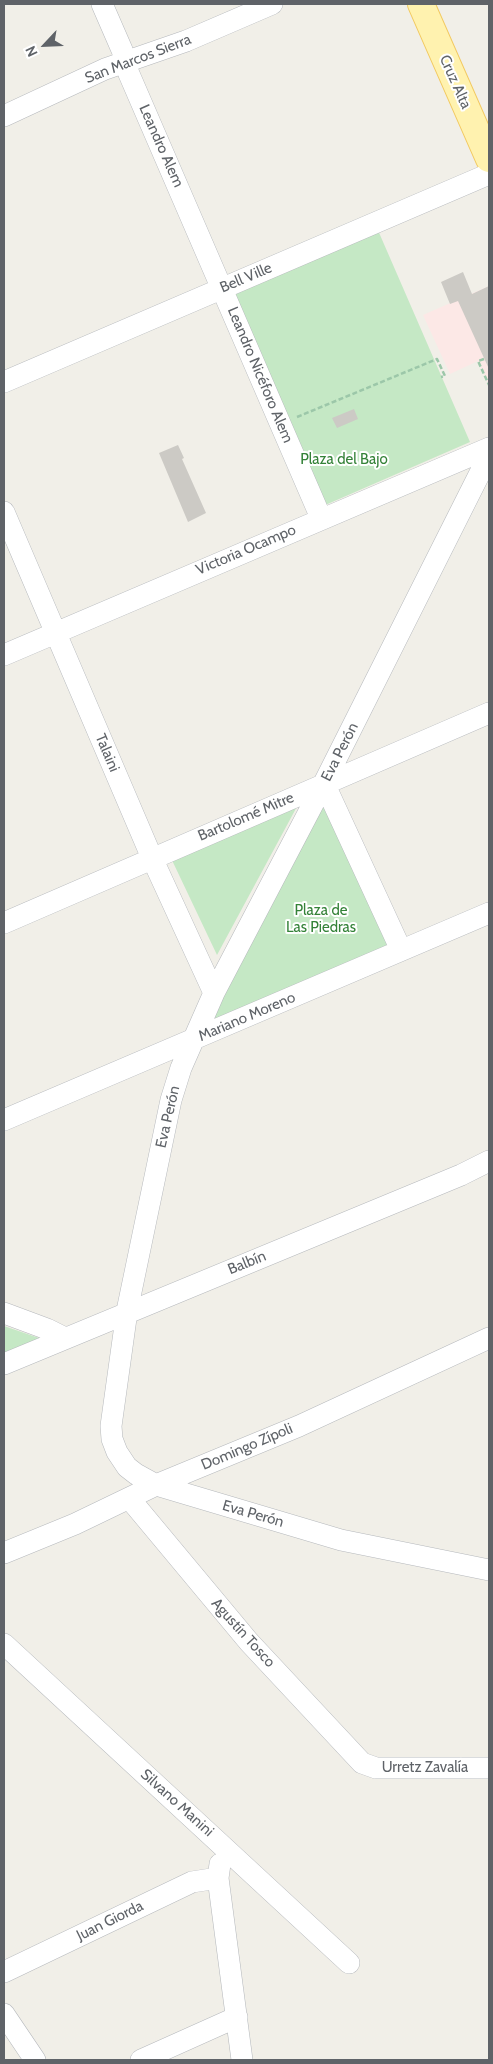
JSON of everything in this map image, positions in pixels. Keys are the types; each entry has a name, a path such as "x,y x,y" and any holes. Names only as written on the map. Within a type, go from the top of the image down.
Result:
{"main road":[{"name":"Cruz Alta","path":"421,4 489,160"}],"street":[{"name":"Leandro Alem","path":"102,4 133,83 223,288"},
{"name":"San Marcos Sierra","path":"4,116 125,62 186,41 272,4"},
{"name":"Bell Ville","path":"4,382 489,174"},
{"name":"Leandro Nicéforo Alem","path":"223,288 321,518"},
{"name":"Victoria Ocampo","path":"4,655 321,518 489,448"},
{"name":"Eva Perón","path":"489,455 324,784 214,993 192,1041 171,1100 127,1312 112,1410 112,1440 118,1452 127,1467 156,1485 341,1540 489,1570"},
{"name":"Talaini","path":"4,512 152,858 214,993"},
{"name":"Bartolomé Mitre","path":"4,922 489,713"},
{"path":"324,784 402,950"},
{"name":"Mariano Moreno","path":"4,1120 489,913"},
{"name":"Balbín","path":"4,1364 489,1161"},
{"path":"4,1313 47,1329 65,1338"},
{"name":"Domingo Zípoli","path":"4,1553 74,1524 156,1485 299,1426 489,1338"},
{"name":"Agustín Tosco","path":"129,1498 249,1642 362,1763"},
{"name":"Silvano Manini","path":"4,1644 349,1963"},
{"name":"Urretz Zavalía","path":"362,1763 376,1768 489,1768"},
{"path":"226,1848 219,1867 218,1878 242,2060"},
{"name":"Juan Giorda","path":"4,1972 192,1882 218,1878"},
{"path":"4,2014 35,2060"},
{"path":"141,2060 237,2017"}],"path":[{"path":"484,358 478,361 489,385"},
{"path":"289,421 437,359 445,376 441,377"}],"shaded area":[{"path":"489,286 489,385 478,361 450,374 423,315"}],"green space":[{"name":"Plaza del Bajo","path":"377,228 470,442 323,506 230,292"},
{"name":"Plaza de Las Piedras","path":"324,783 401,950 191,1041"},
{"path":"300,801 217,955 170,856"},
{"path":"4,1326 39,1338 4,1357"}],"building":[{"path":"463,272 472,294 489,286 489,369 458,301 450,304 441,282"},
{"path":"354,409 358,419 337,428 332,418"},
{"path":"178,445 184,458 182,459 206,513 188,522 159,453"}]}
